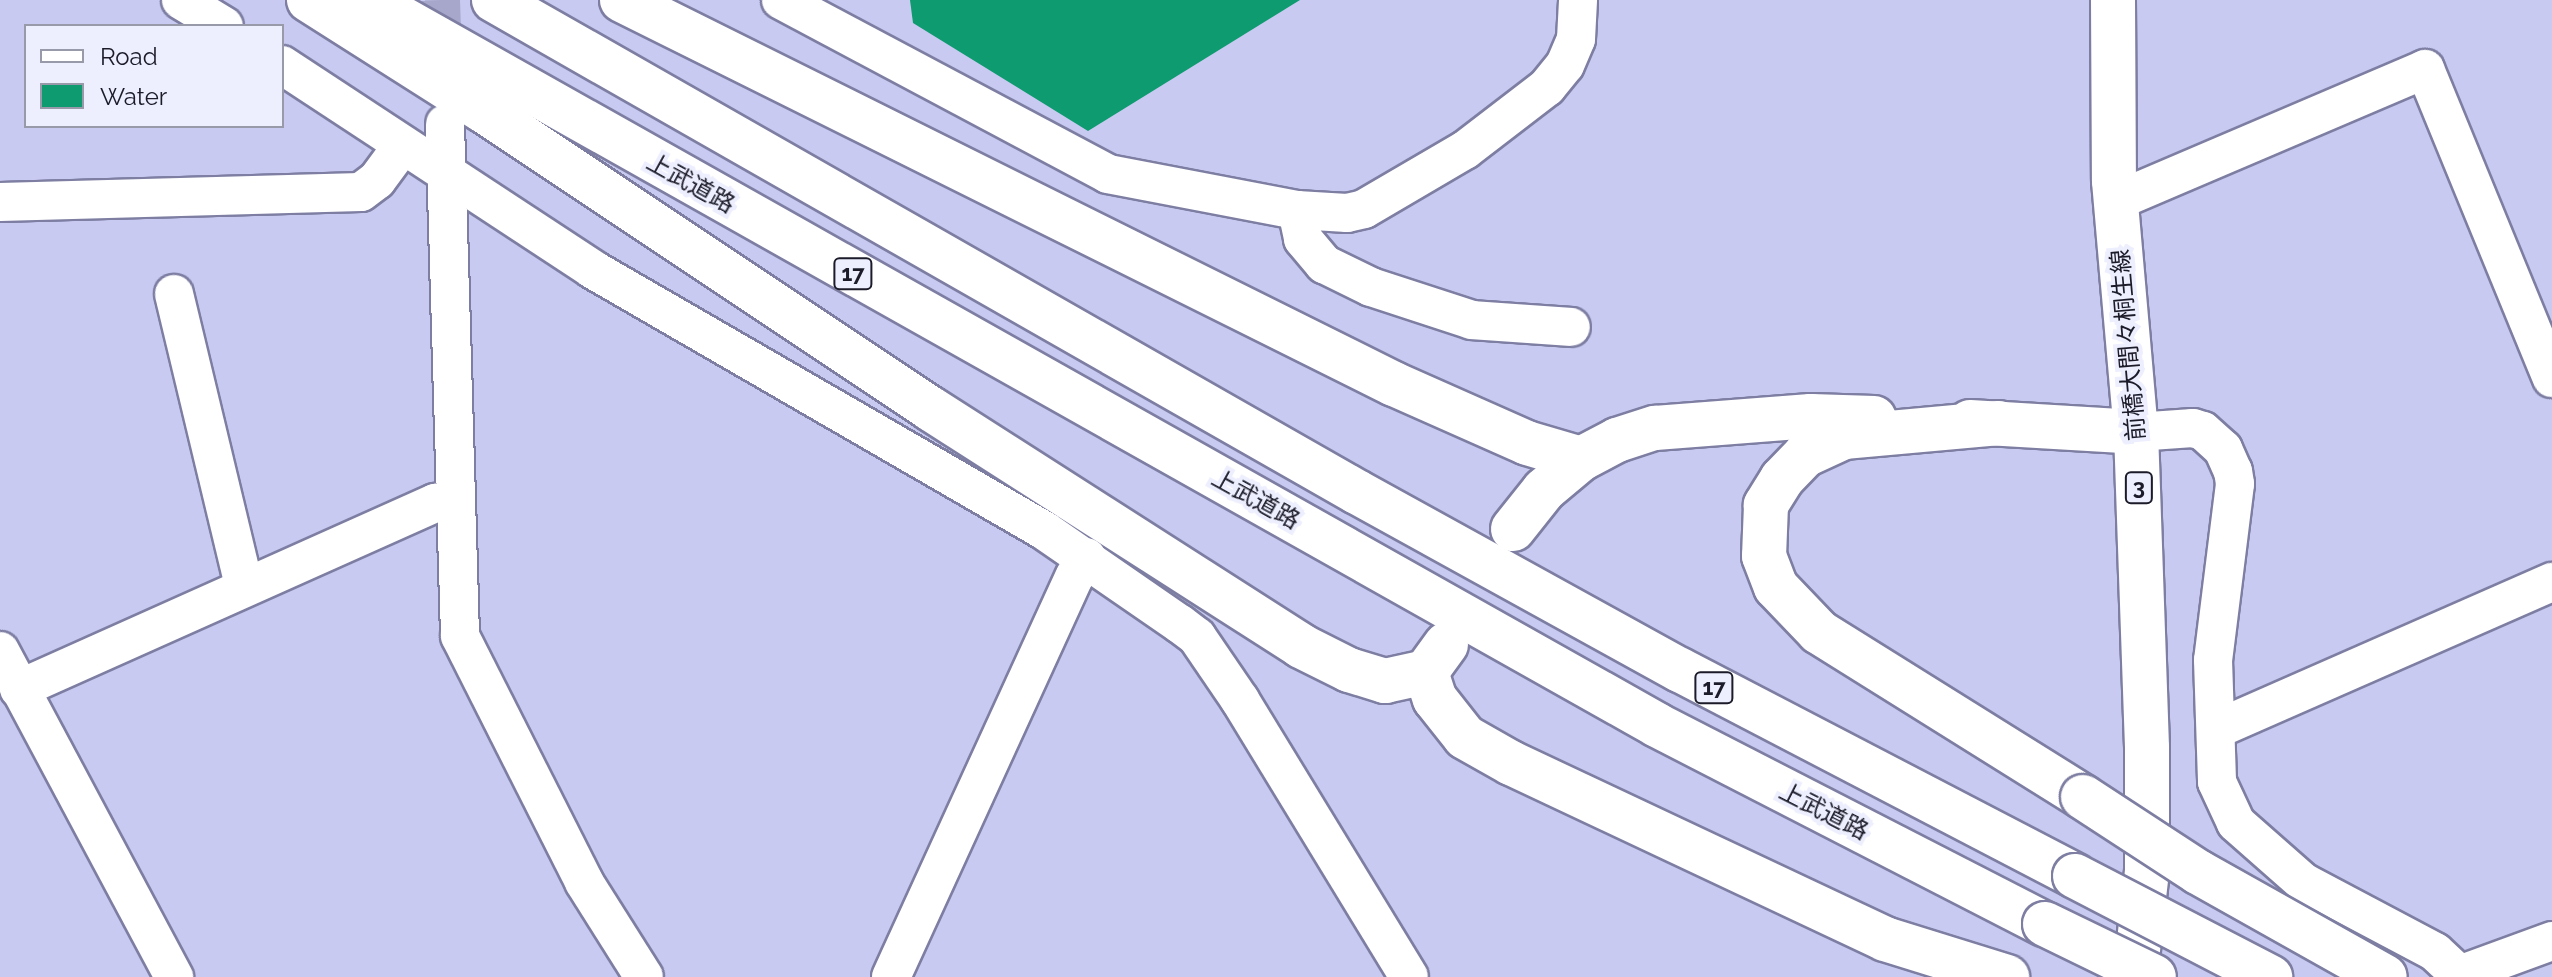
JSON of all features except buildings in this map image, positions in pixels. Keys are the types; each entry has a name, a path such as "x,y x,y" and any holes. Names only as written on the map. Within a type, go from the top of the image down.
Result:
{"main road":[{"path":"309,0 484,111 931,409 1301,646 1349,670 1385,681 1436,658 1435,699 1465,737 1511,763 1885,939 2007,977"},
{"name":"上武道路","path":"369,0 1657,725 2154,977"},
{"name":"17","path":"494,0 1357,492 1680,670 2270,977"},
{"path":"622,0 1394,384 1527,443 1581,459"},
{"name":"前橋大間々桐生線","path":"2113,0 2116,201 2136,432 2143,613 2147,871 2135,977"},
{"path":"1513,529 1544,490 1581,459 1642,432 1693,423 1811,416 2136,432"},
{"path":"1999,423 1844,437 1805,455 1782,479 1766,505 1764,556 1776,587 1819,632 2198,872 2385,977"}],"street":[{"path":"181,0 221,24"},
{"path":"781,0 826,11 1108,174 1297,210 1347,213 1364,209 1465,150 1547,87 1565,65 1576,39 1578,0"},
{"path":"284,66 592,269 1087,557 1197,637 1240,700 1409,977"},
{"path":"2116,201 2425,69 2552,378"},
{"path":"445,124 460,636 584,882 644,977"},
{"path":"0,202 361,192 377,180 402,146"},
{"path":"1297,210 1303,239 1324,264 1371,287 1472,320 1571,327"},
{"path":"174,294 244,586"},
{"path":"2136,432 2193,428 2203,431 2223,449 2233,471 2235,484 2213,660 2217,782 2236,823 2303,882 2435,952 2460,976 2552,941"},
{"path":"19,689 435,503 455,500"},
{"path":"891,977 1075,576 1087,557"},
{"path":"2217,729 2552,582"},
{"path":"0,651 174,977"}],"water":[{"path":"910,0 1300,0 1088,131 913,23"}],"tunnel":[{"path":"441,0 443,65"},
{"path":"1446,644 1509,535"}]}
